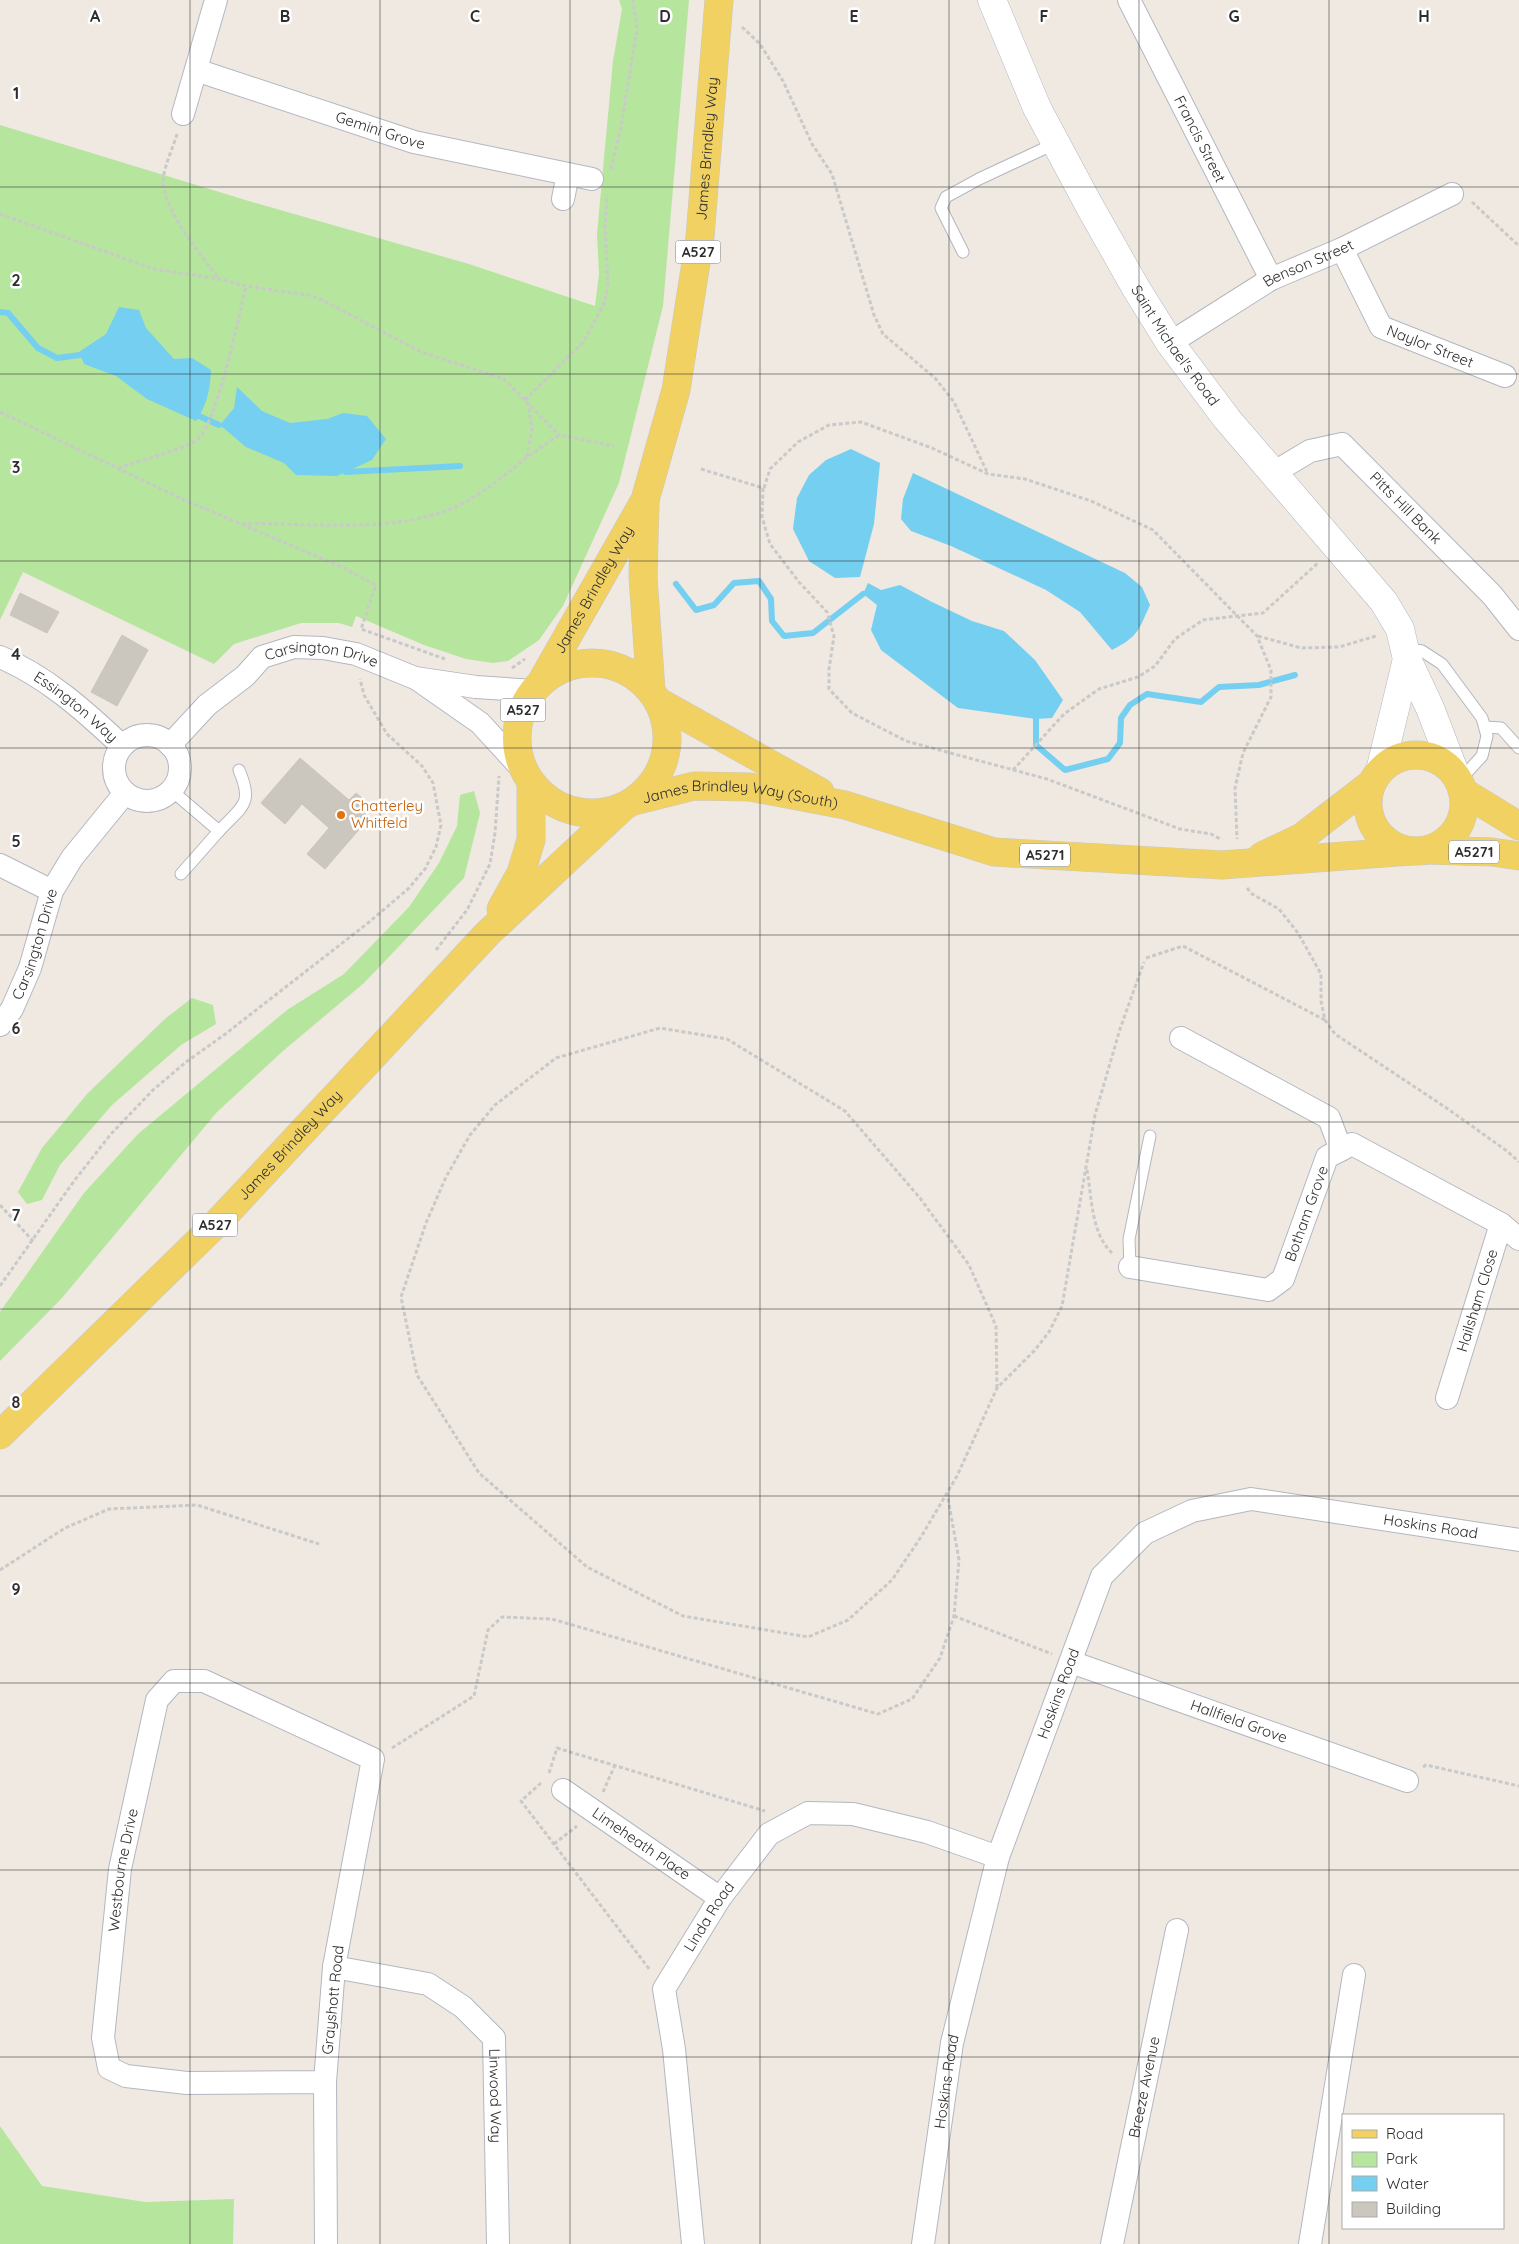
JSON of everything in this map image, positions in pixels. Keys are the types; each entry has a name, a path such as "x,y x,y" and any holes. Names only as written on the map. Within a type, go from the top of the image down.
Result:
{"main road":[{"name":"James Brindley Way","path":"538,686 645,500 676,390 700,237 719,3"},
{"name":"James Brindley Way","path":"645,500 644,577 655,696"},
{"name":"A527","path":"527,777 517,745 519,719 526,703 538,686 558,670 585,663 600,662 626,670 642,680 655,696 664,715 668,741 663,766 649,788 628,804"},
{"name":"James Brindley Way (South)","path":"655,696 759,759 845,805"},
{"path":"1419,755 1433,758 1448,766 1459,782 1464,807 1459,824 1450,836 1420,850 1395,846 1385,840 1374,827 1368,805 1376,777 1392,761 1403,757 1419,755"},
{"name":"James Brindley Way","path":"488,933 521,873 530,840 527,777"},
{"path":"527,777 546,798 568,810 598,813 628,804"},
{"name":"James Brindley Way (South)","path":"628,804 694,786 750,787 845,805 994,852 1222,865 1302,837 1376,777"},
{"name":"A5271","path":"1459,782 1514,820"},
{"name":"James Brindley Way","path":"0,1435 220,1221 488,933 628,804"},
{"name":"James Brindley Way (South)","path":"1243,858 1420,850"},
{"name":"A5271","path":"1420,850 1492,852 1519,856"}],"street":[{"path":"183,114 216,0"},
{"name":"Saint Michael's Road","path":"992,0 1037,108 1137,290 1170,343 1227,419 1384,602 1404,645 1459,782"},
{"name":"Francis Street","path":"1129,0 1271,279"},
{"name":"Gemini Grove","path":"196,70 414,142 603,180"},
{"path":"563,199 568,174"},
{"name":"Benson Street","path":"1170,343 1271,279 1342,249 1452,194"},
{"name":"Naylor Street","path":"1342,249 1381,327 1505,376"},
{"name":"Pitts Hill Bank","path":"1273,473 1310,451 1342,444 1492,595 1519,629"},
{"path":"1376,777 1404,645"},
{"name":"Carsington Drive","path":"170,745 207,704 245,676 262,657 294,647 323,648 356,654 415,678 480,723 527,777"},
{"name":"Essington Way","path":"0,657 18,664 50,685 91,716 122,746"},
{"name":"Carsington Drive","path":"415,678 476,687 538,686"},
{"path":"147,735 161,738 170,745 178,757 180,768 178,780 172,790 161,797 149,801 136,799 125,793 116,780 114,767 116,756 122,746 134,738 147,735"},
{"name":"Carsington Drive","path":"0,1025 12,1009 30,968 52,891 72,858 125,793"},
{"path":"0,865 52,891"},
{"path":"1181,1038 1329,1118 1340,1150"},
{"name":"Botham Grove","path":"1130,1267 1268,1290 1283,1279 1327,1156 1352,1144 1501,1224"},
{"name":"Hailsham Close","path":"1447,1398 1501,1224 1519,1239"},
{"name":"Hoskins Road","path":"923,2244 952,2043 998,1858 1102,1576 1145,1533 1192,1511 1251,1500 1519,1540"},
{"name":"Hallfield Grove","path":"1071,1662 1407,1781"},
{"name":"Westbourne Drive","path":"325,2082 186,2084 126,2076 109,2068 103,2038 120,1869 157,1700 174,1681 204,1681 373,1759"},
{"name":"Grayshott Road","path":"326,2244 325,2082 334,1966 373,1759"},
{"name":"Limeheath Place","path":"563,1790 720,1898"},
{"name":"Linda Road","path":"693,2244 674,2049 664,1989 720,1898 769,1834 808,1813 853,1814 927,1832 998,1858"},
{"name":"Breeze Avenue","path":"1112,2244 1177,1930"},
{"name":"Linwood Way","path":"334,1966 428,1984 463,2007 494,2038 498,2244"},
{"path":"1310,2244 1354,1975"}],"lane":[{"path":"963,252 941,208 946,197 1056,143"},
{"path":"1404,645 1422,651 1442,664 1482,718 1487,736 1482,756 1459,782"},
{"path":"1485,727 1501,728 1519,748"},
{"path":"181,874 245,804 246,788 239,770"},
{"path":"172,790 220,831"},
{"path":"1130,1267 1129,1239 1150,1136"}],"path":[{"path":"527,402 584,341 604,304 608,286 603,180 621,127 637,29 633,0"},
{"path":"719,3 760,44 783,81 812,144 832,174 874,315 882,334 936,378 954,402 988,474"},
{"path":"183,114 163,179 166,200 192,243 220,279"},
{"path":"1452,194 1462,193 1519,246"},
{"path":"0,214 154,269 308,295 322,300 421,352 504,379 559,435 614,446"},
{"path":"117,468 176,449 198,439 215,408 246,286"},
{"path":"527,402 532,428 527,458"},
{"path":"0,412 239,524 342,567 376,585 361,629 447,660"},
{"path":"1243,858 1211,834 1180,829 1047,779 906,741 852,713 829,689 829,669 834,636 826,612 799,582 770,544 762,518 763,488 770,469 798,442 830,425 861,422 932,448 988,474 1025,479 1091,501 1153,530 1257,636 1271,670 1271,697 1244,753 1235,788 1243,858 1241,880 1252,894 1279,909 1298,933 1321,974 1321,1001 1325,1020 1335,1034 1444,1107 1507,1151 1519,1162"},
{"path":"239,524 370,524 418,519 462,504 498,482 559,435"},
{"path":"701,469 763,488"},
{"path":"1013,770 1064,714 1099,689 1138,677 1155,666 1175,639 1203,620 1263,613 1336,547"},
{"path":"1257,636 1301,648 1404,645"},
{"path":"504,669 511,668 532,654"},
{"path":"0,1286 74,1181 111,1134 153,1090 186,1062 224,1035 368,923 408,889 425,869 436,847 441,825 433,783 422,766 387,734 364,695 359,673"},
{"path":"434,953 467,910 490,864 496,833 499,778 497,771"},
{"path":"997,1388 996,1326 968,1265 920,1198 845,1111 727,1039 660,1028 556,1058 495,1105 470,1135 446,1177 426,1223 402,1297 417,1375 479,1473 587,1567 683,1616 808,1637 848,1620 892,1580 921,1538 947,1493 997,1388 1036,1350 1049,1332 1062,1306 1095,1115 1120,1029 1145,960 1183,946 1325,1020"},
{"path":"1086,1166 1098,1233 1103,1244 1130,1267"},
{"path":"0,1205 33,1240"},
{"path":"373,1759 474,1696 488,1630 502,1617 552,1619 878,1714 912,1698 940,1658 954,1616 959,1560 947,1493"},
{"path":"0,1570 65,1528 109,1509 196,1504 319,1544"},
{"path":"954,1616 1071,1662"},
{"path":"1407,1781 1426,1765 1519,1786"},
{"path":"554,1844 594,1812 615,1766"}],"green space":[{"path":"619,0 689,0 663,306 619,483 563,606 539,640 508,661 493,663 466,659 424,645 356,616 352,627 339,623 301,623 234,644 214,664 23,572 0,620 0,125 252,202 469,264 595,306 599,274 597,234 613,61 622,9"},
{"path":"474,791 480,813 464,878 364,983 283,1051 217,1112 62,1298 0,1361 0,1312 84,1193 138,1134 287,1010 344,974 409,907 439,863 457,826 460,795"},
{"path":"192,998 213,1005 216,1024 181,1045 112,1105 60,1165 42,1200 27,1204 18,1192 42,1148 88,1093 166,1018"},
{"path":"0,2126 42,2186 145,2202 234,2199 233,2244 0,2244"}],"water":[{"path":"119,307 139,310 146,328 174,359 192,358 211,370 207,397 196,421 147,399 116,376 84,364 79,352 106,334"},
{"path":"237,387 262,411 290,423 327,419 343,413 367,416 386,439 372,460 337,476 296,475 284,463 246,447 220,425 234,408"},
{"path":"851,449 880,463 874,524 860,577 835,578 809,561 793,529 797,498 809,475 826,460"},
{"path":"913,473 1125,573 1142,587 1150,605 1137,632 1128,641 1112,650 1080,612 1046,590 951,546 911,531 901,519 903,499"},
{"path":"868,583 881,590 900,585 972,621 1004,631 1035,660 1063,700 1052,718 1036,719 958,708 881,650 871,630 877,605 863,594"}],"building":[{"path":"20,593 59,612 47,633 10,615"},
{"path":"122,635 148,650 117,706 91,692"},
{"name":"Chatterley Whitfeld","path":"300,758 349,800 356,793 370,805 364,813 369,818 325,869 307,854 329,828 302,804 285,824 261,803"}],"waterway":[{"path":"0,312 8,313 38,348 57,358 80,355"},
{"path":"199,416 219,425"},
{"path":"346,472 460,466"},
{"path":"676,584 696,610 714,605 734,583 759,581 771,599 772,621 784,636 813,633 863,594"},
{"path":"1036,719 1036,745 1065,770 1108,759 1120,743 1121,718 1130,705 1147,694 1201,702 1219,687 1259,685 1295,675"}],"place":[{"name":"Chatterley Whitfeld","path":"341,815"}]}
